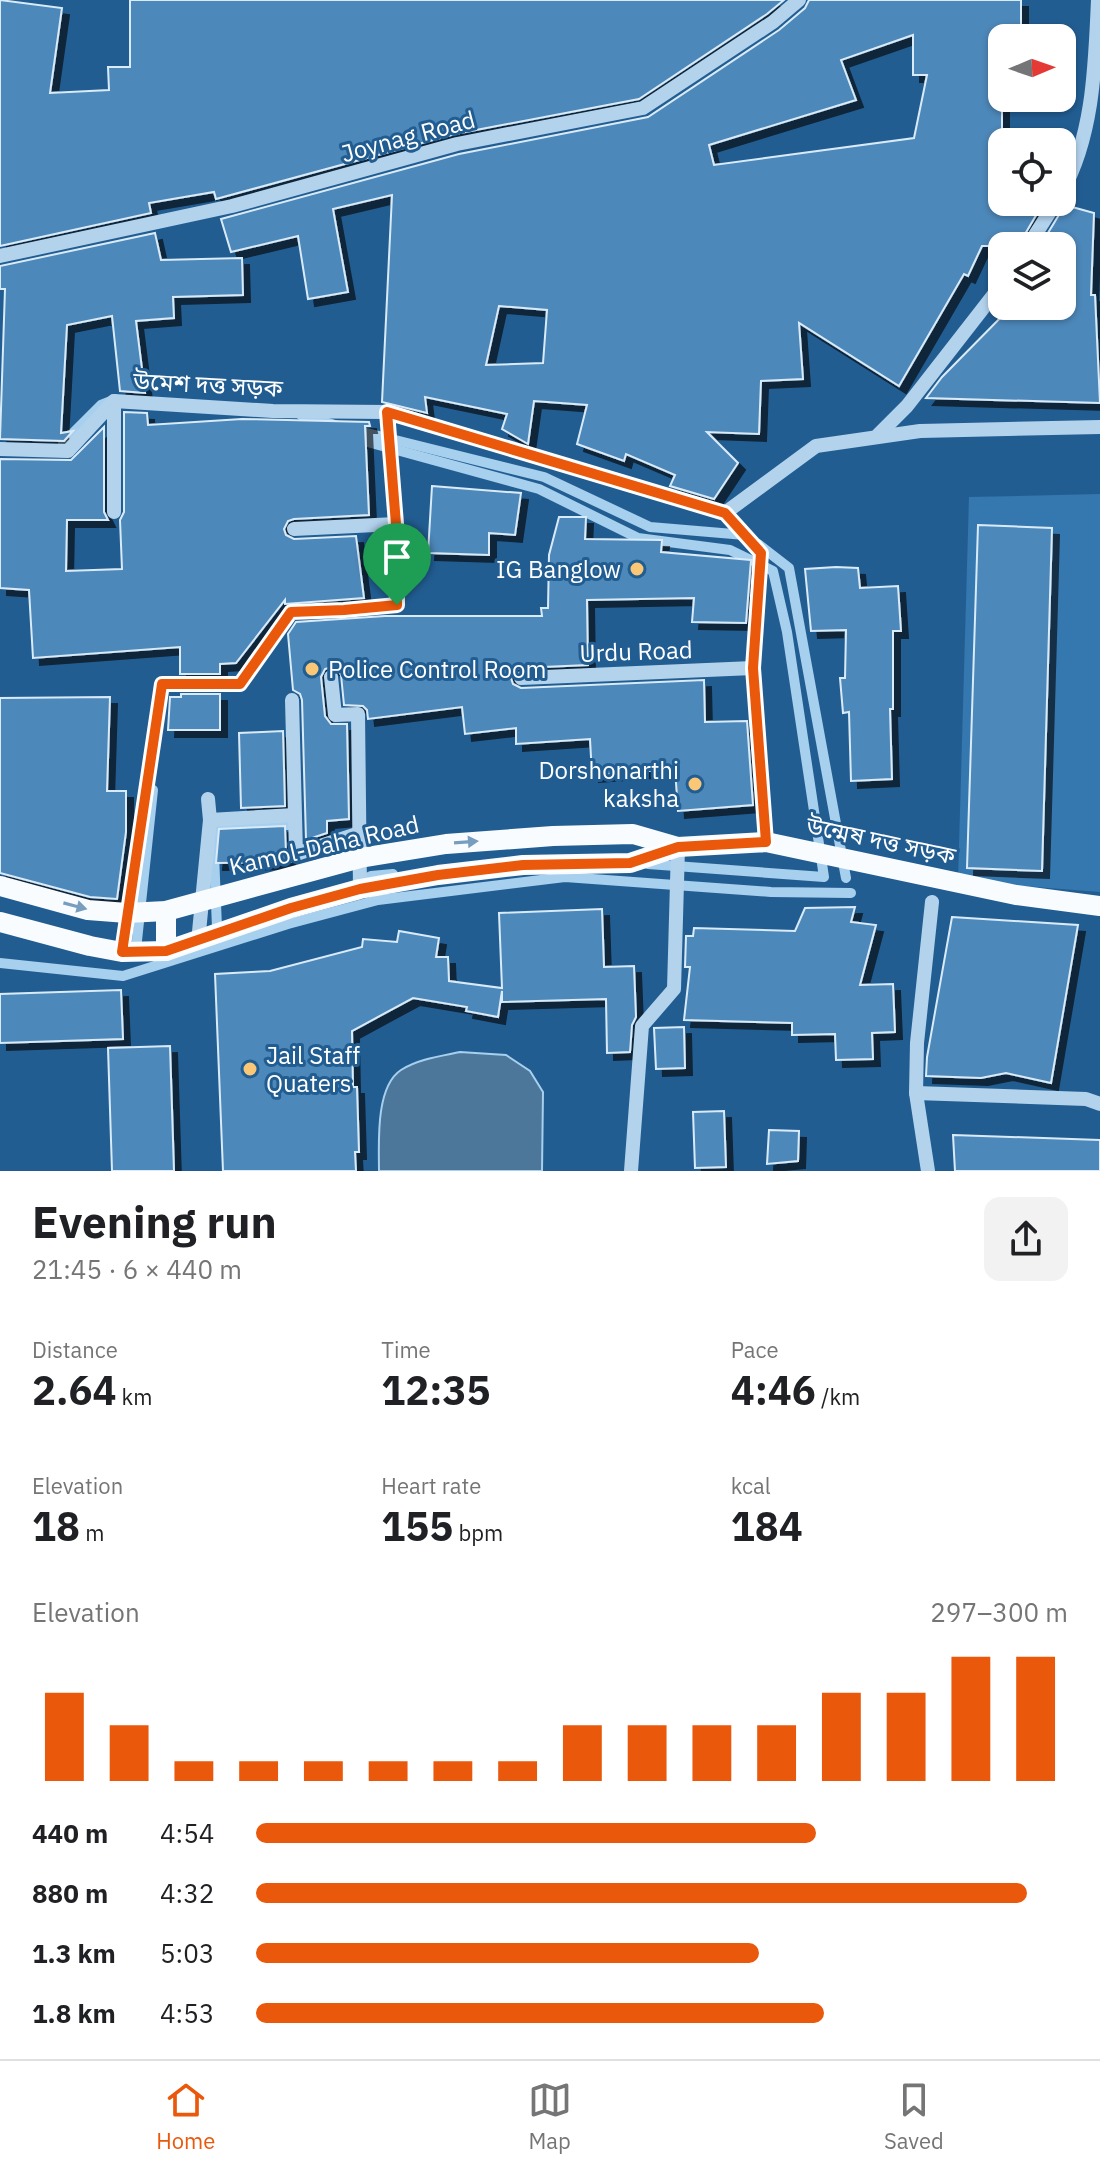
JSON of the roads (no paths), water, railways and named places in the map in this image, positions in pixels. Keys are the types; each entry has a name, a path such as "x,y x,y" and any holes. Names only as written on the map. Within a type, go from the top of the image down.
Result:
{"main road":[{"name":"Kamol-Daha Road","path":"0,886 88,910 127,913 166,911 360,858 433,846 553,836 633,834 678,847"},
{"name":"উন্মেষ দত্ত সড়ক","path":"0,922 122,952 166,951 291,908 360,889 438,875 523,865 630,863 678,847 766,842 1016,895 1100,906"},
{"path":"433,846 438,875"},
{"path":"166,911 166,951"}],"street":[{"name":"Joynag Road","path":"0,256 232,206 457,144 643,108 773,22 799,0"},
{"path":"1076,161 1092,100 1098,0"},
{"path":"878,435 907,406 988,302"},
{"path":"114,401 114,512"},
{"name":"উমেশ দত্ত সড়ক","path":"0,449 68,451 114,401 273,411 387,412 725,513"},
{"path":"122,952 162,684 240,684 291,612 397,605 396,524 387,412"},
{"path":"766,842 753,668 761,553 725,513 816,446 920,431 1100,427"},
{"path":"294,529 396,524"},
{"name":"Urdu Road","path":"521,678 753,668"},
{"path":"331,677 335,715 358,714 360,889"},
{"path":"292,700 296,854 360,833"},
{"path":"198,942 210,820 208,799"},
{"path":"210,820 294,815"},
{"path":"631,1171 642,1026 674,989 678,847"},
{"path":"928,1171 916,1093 917,1043 932,902"},
{"path":"916,1093 1086,1099 1100,1104"}],"waterway":[{"path":"63,443 101,405 111,401"},
{"path":"301,415 335,425"},
{"path":"355,430 544,477 650,527 745,535"},
{"path":"353,438 539,489 638,538 730,550 773,571 787,632 824,877 648,864"},
{"path":"758,544 789,568 846,878"},
{"path":"136,950 153,790"},
{"path":"228,826 294,825"},
{"path":"217,928 213,829 232,829"},
{"path":"358,882 371,876 393,874"},
{"path":"0,963 123,976 288,924 378,900 565,877 771,892 851,893"}],"place":[{"name":"IG Banglow","path":"637,569"},
{"name":"Police Control Room","path":"312,669"},
{"name":"Dorshonarthi kaksha","path":"695,784"},
{"name":"Jail Staff Quaters","path":"250,1069"}]}
